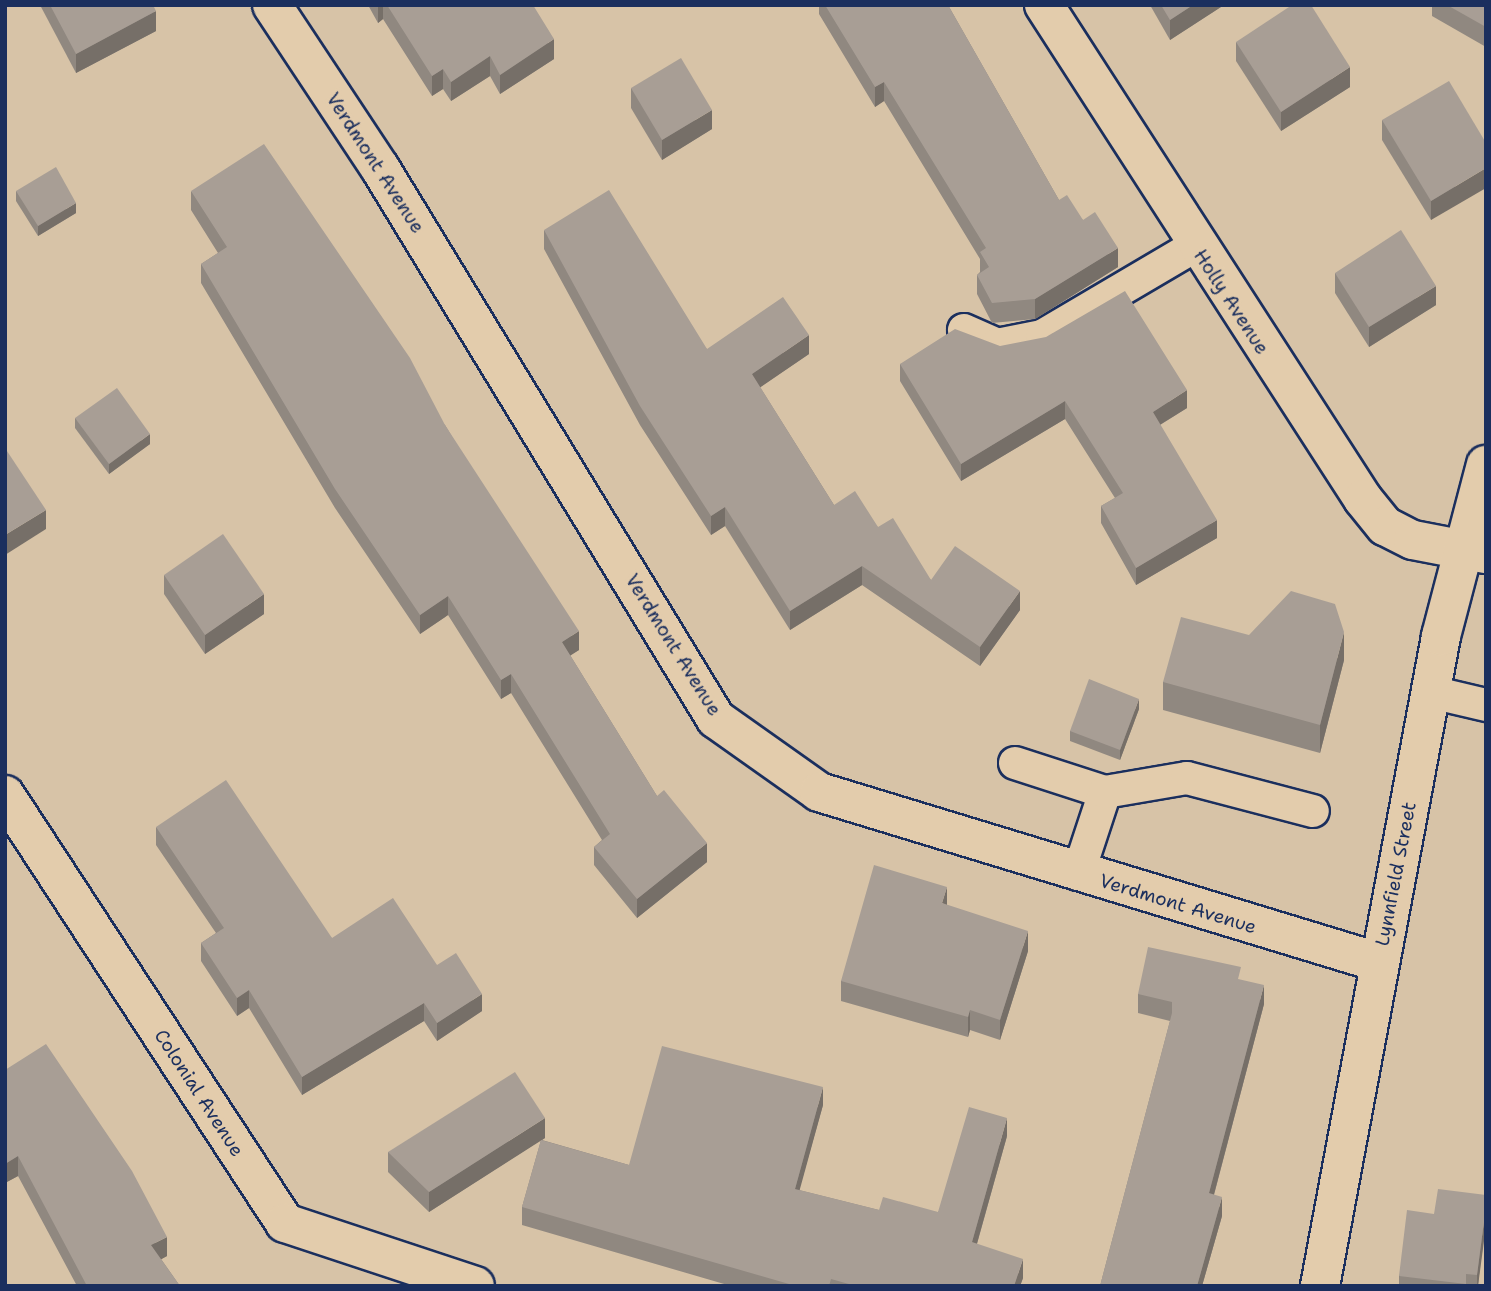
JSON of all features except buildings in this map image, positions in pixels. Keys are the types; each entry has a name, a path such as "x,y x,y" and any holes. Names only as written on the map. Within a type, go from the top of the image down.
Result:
{"street":[{"name":"Verdmont Avenue","path":"272,5 380,169 716,719 819,792 1078,874 1378,962"},
{"name":"Holly Avenue","path":"1044,5 1330,457 1385,526 1413,540 1473,551"},
{"name":"Lynnfield Street","path":"1320,1286 1378,962 1431,692 1473,551 1486,465"},
{"name":"Colonial Avenue","path":"5,795 285,1223 475,1286"}],"lane":[{"path":"964,330 997,345 1042,336 1195,246"},
{"path":"1431,692 1486,705"},
{"path":"1015,763 1105,792 1187,778 1313,811"},
{"path":"1078,874 1105,792"}]}
